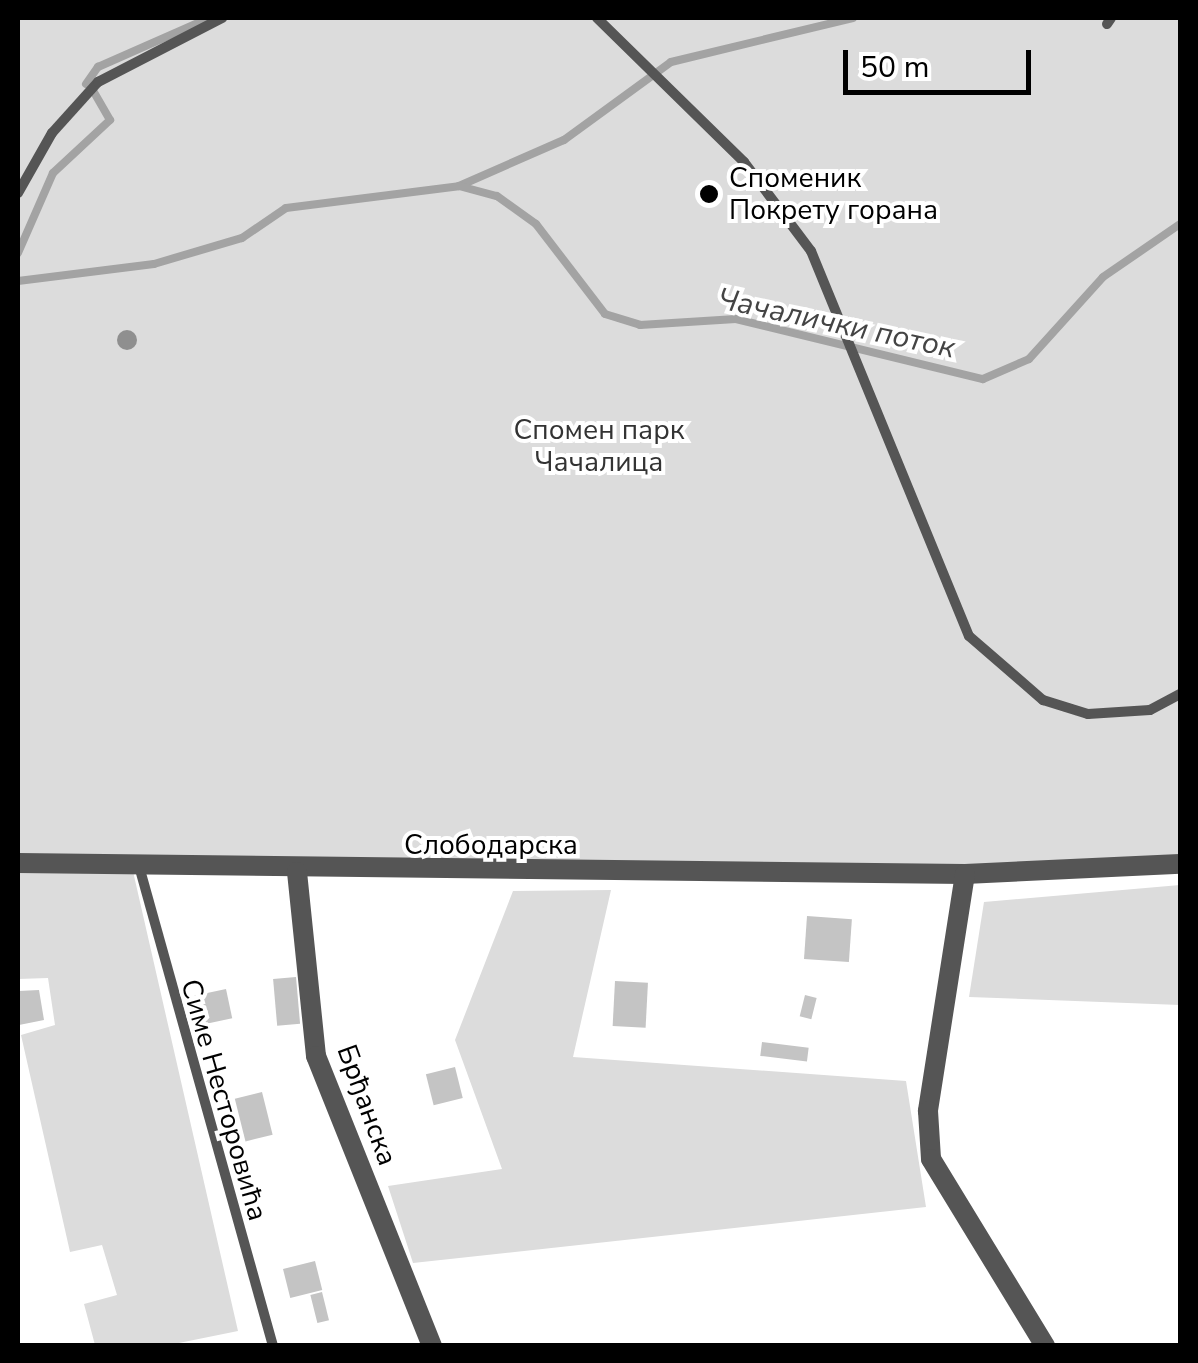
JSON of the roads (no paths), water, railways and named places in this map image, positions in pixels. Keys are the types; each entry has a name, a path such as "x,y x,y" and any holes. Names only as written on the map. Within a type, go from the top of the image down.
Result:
{"street":[{"name":"Слободарска","path":"18,863 297,872 965,874 1180,864"},
{"name":"Брђанска","path":"297,872 316,1056 432,1346"},
{"path":"965,874 928,1111 931,1159 1045,1346"}],"lane":[{"path":"18,193 52,133 98,82 222,18"},
{"path":"597,18 656,72 780,204 858,352 969,636 1043,700 1088,714 1150,710 1180,694"},
{"name":"Симе Несторовића","path":"139,866 273,1346"}],"waterway":[{"path":"86,84 98,67 209,18"},
{"path":"459,186 564,140 671,62 853,18"},
{"path":"18,253 53,173 110,120 94,92"},
{"name":"Чачалички поток","path":"18,281 154,264 242,238 286,208 459,186 497,196 536,224 605,314 640,325 736,319 983,379 1029,359 1103,277 1180,224"}],"place":[{"name":"Споменик Покрету горана","path":"709,194"}],"park label":[{"name":"Спомен парк Чачалица","path":"599,446"}]}
